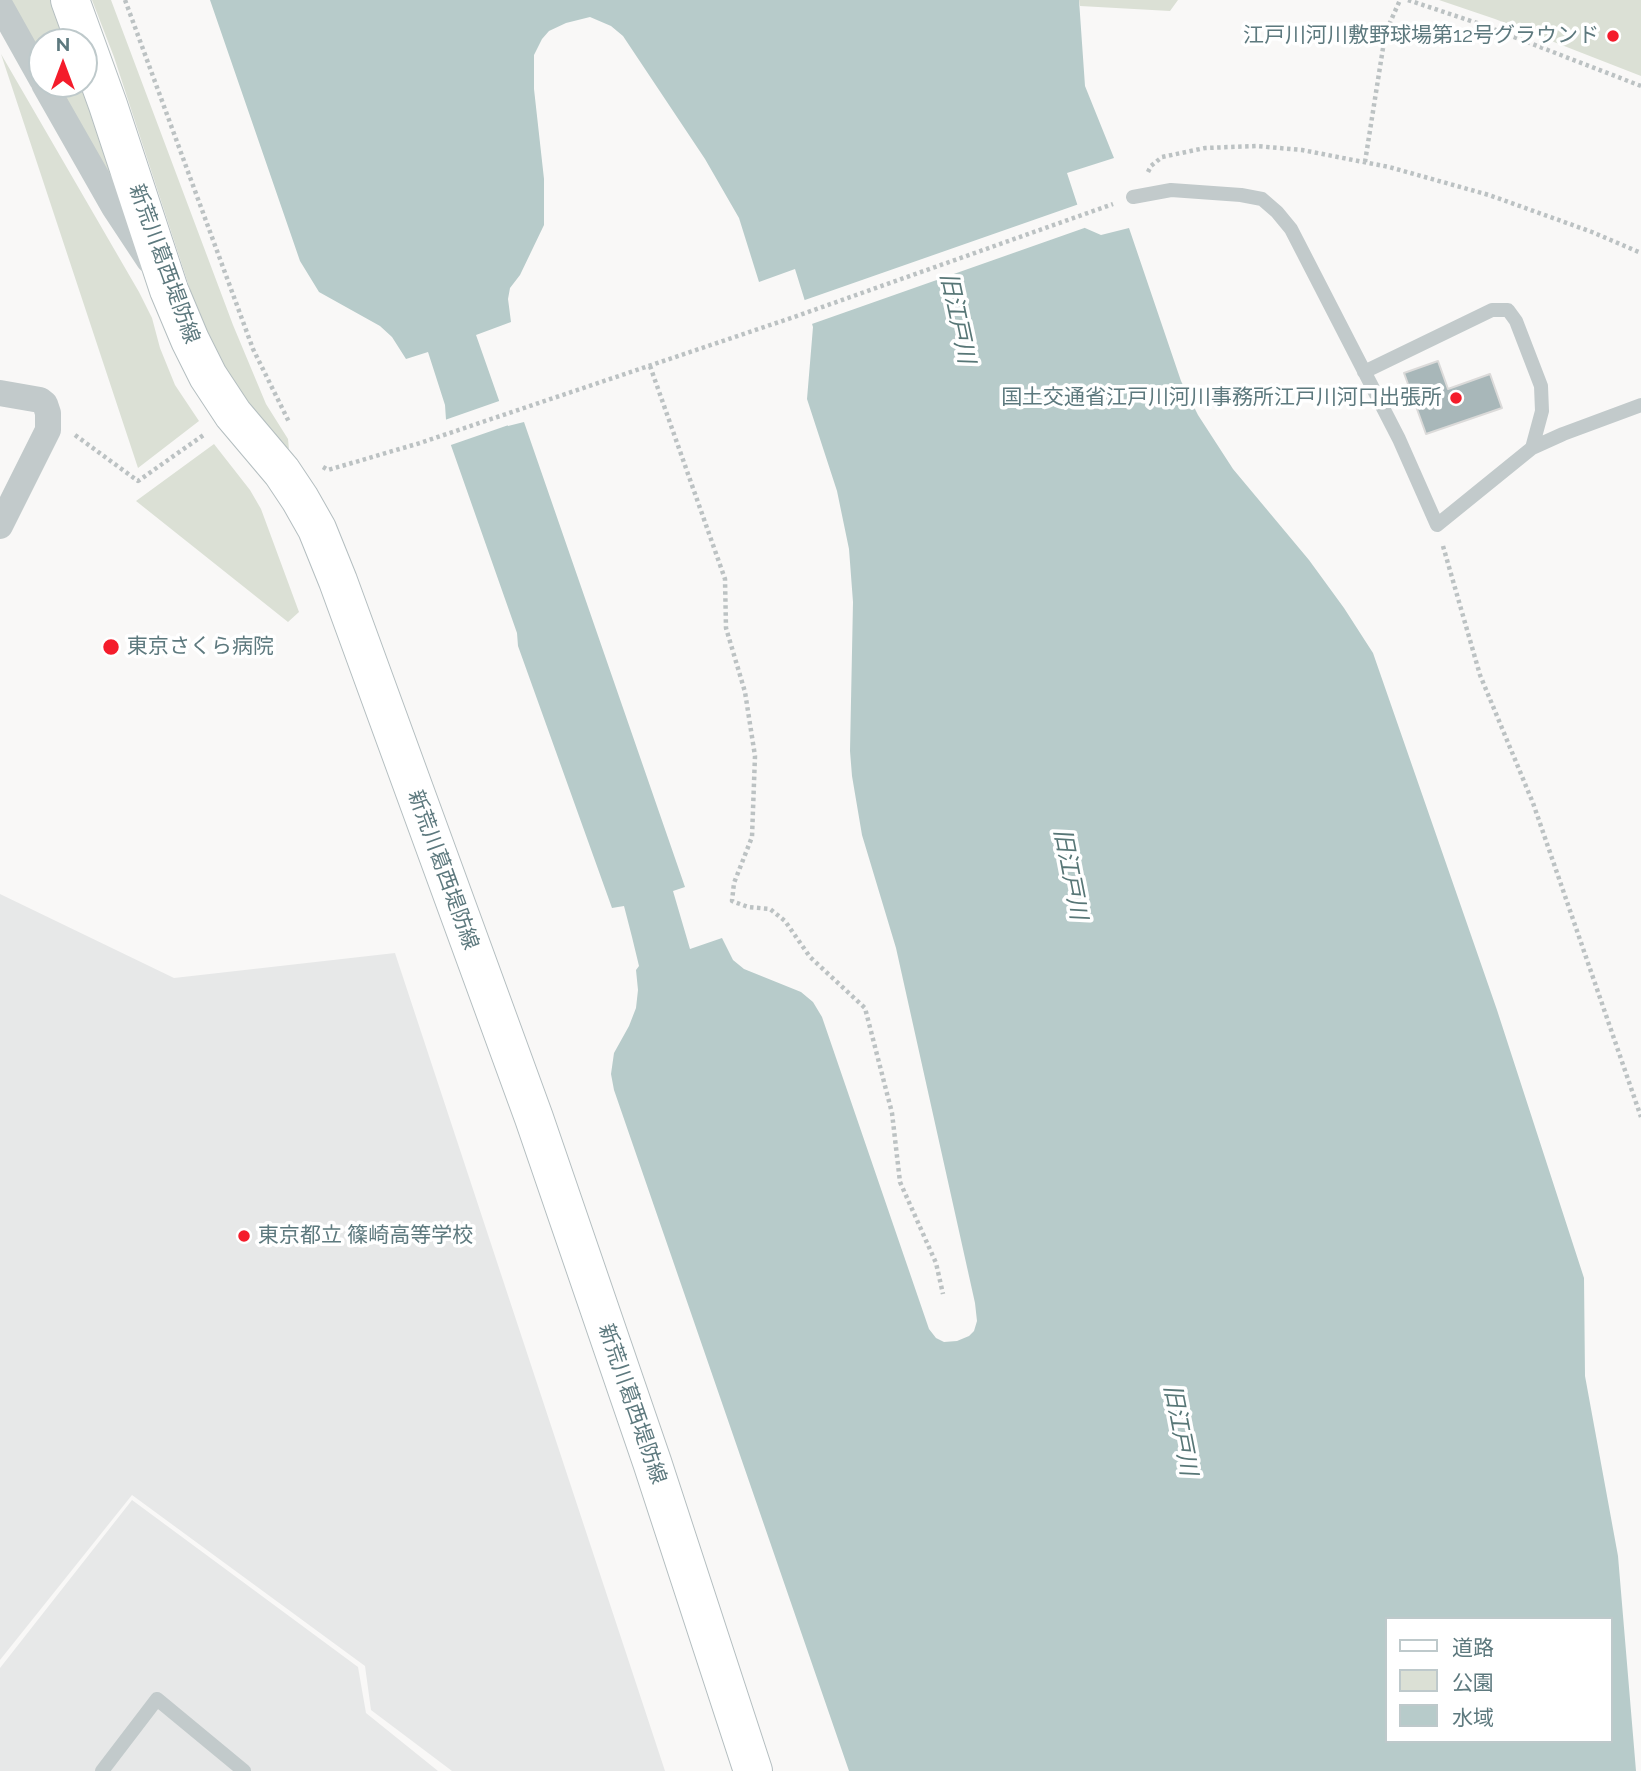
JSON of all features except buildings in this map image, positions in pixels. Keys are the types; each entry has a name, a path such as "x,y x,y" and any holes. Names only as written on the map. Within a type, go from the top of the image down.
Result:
{"main road":[{"name":"新荒川葛西堤防線","path":"70,0 169,289 208,376 233,414 282,472 317,529 330,558 534,1118 652,1462 753,1771"}],"street":[{"path":"0,5 28,55"},
{"path":"52,98 114,207 169,289"},
{"path":"0,393 40,400 48,412 48,430 0,526"}],"lane":[{"path":"1133,197 1171,190 1241,195 1262,199 1277,212 1291,229 1399,439 1437,525 1532,448 1641,405"},
{"path":"1364,372 1492,310 1508,310 1516,321 1541,386 1542,411 1532,448"},
{"path":"102,1771 157,1699 244,1771"}],"path":[{"path":"125,0 253,349 292,427"},
{"path":"1365,162 1383,48 1388,27 1400,0"},
{"path":"1408,0 1483,25 1641,86"},
{"path":"321,465 328,470 420,443 794,317 1133,197 1151,166 1163,157 1205,148 1256,146 1302,150 1365,162 1489,195 1592,232 1641,253"},
{"path":"650,366 726,579 726,628 745,692 755,756 752,837 734,883 732,901 748,907 770,909 778,915 810,957 865,1008 892,1113 900,1182 936,1263 943,1294"},
{"path":"69,430 138,481 213,428"},
{"path":"1437,525 1480,676 1533,803 1640,1113"}],"shaded area":[{"name":"東京都立 篠崎高等学校","path":"0,894 174,978 395,953 665,1771 452,1771 371,1710 365,1666 132,1495 0,1660"},
{"path":"132,1500 358,1667 366,1713 438,1771 0,1771 0,1668"}],"green space":[{"path":"9,0 52,0 63,28 28,28 28,36"},
{"path":"92,0 111,0 233,325 266,404 288,439 289,449 272,436 236,391 200,320 114,57"},
{"path":"1079,0 1178,0 1170,11 1080,6"},
{"path":"1439,0 1641,0 1641,76 1495,19"},
{"path":"1,54 139,292 152,318 160,348 175,385 199,421 138,468"},
{"path":"63,98 88,98 125,200"},
{"path":"214,444 250,490 261,509 299,612 288,622 136,501"}],"water":[{"name":"旧江戸川","path":"210,0 1079,0 1085,86 1114,158 1067,173 1085,228 1101,235 1129,228 1181,381 1198,415 1233,469 1309,560 1373,653 1497,1010 1584,1278 1585,1376 1618,1556 1636,1771 849,1771 614,1090 611,1074 614,1053 636,1008 636,970 639,966 632,937 624,906 612,908 518,646 517,633 447,434 445,405 428,352 406,359 392,337 380,326 319,292 300,261","holes":["590,17 611,26 623,36 705,159 739,218 759,282 795,269 813,327 807,399 837,491 849,549 853,602 850,751 852,776 862,835 896,948 975,1303 977,1321 974,1331 957,1341 944,1342 936,1338 929,1329 822,1017 813,1002 801,992 744,969 733,960 722,938 690,949 673,891 685,887 524,422 508,426 476,335 511,322 508,299 510,288 520,275 544,225 544,179 534,89 534,55 549,31 566,23"]}],"pier":[{"path":"1082,203 1090,226 809,325 802,301"},
{"path":"502,400 510,422 526,419 448,446 442,421"}],"place":[{"name":"江戸川河川敷野球場第12号グラウンド","path":"1613,36"},
{"name":"国土交通省江戸川河川事務所江戸川河口出張所","path":"1456,398"},
{"name":"東京さくら病院","path":"111,647"},
{"name":"東京都立 篠崎高等学校","path":"244,1236"}]}
